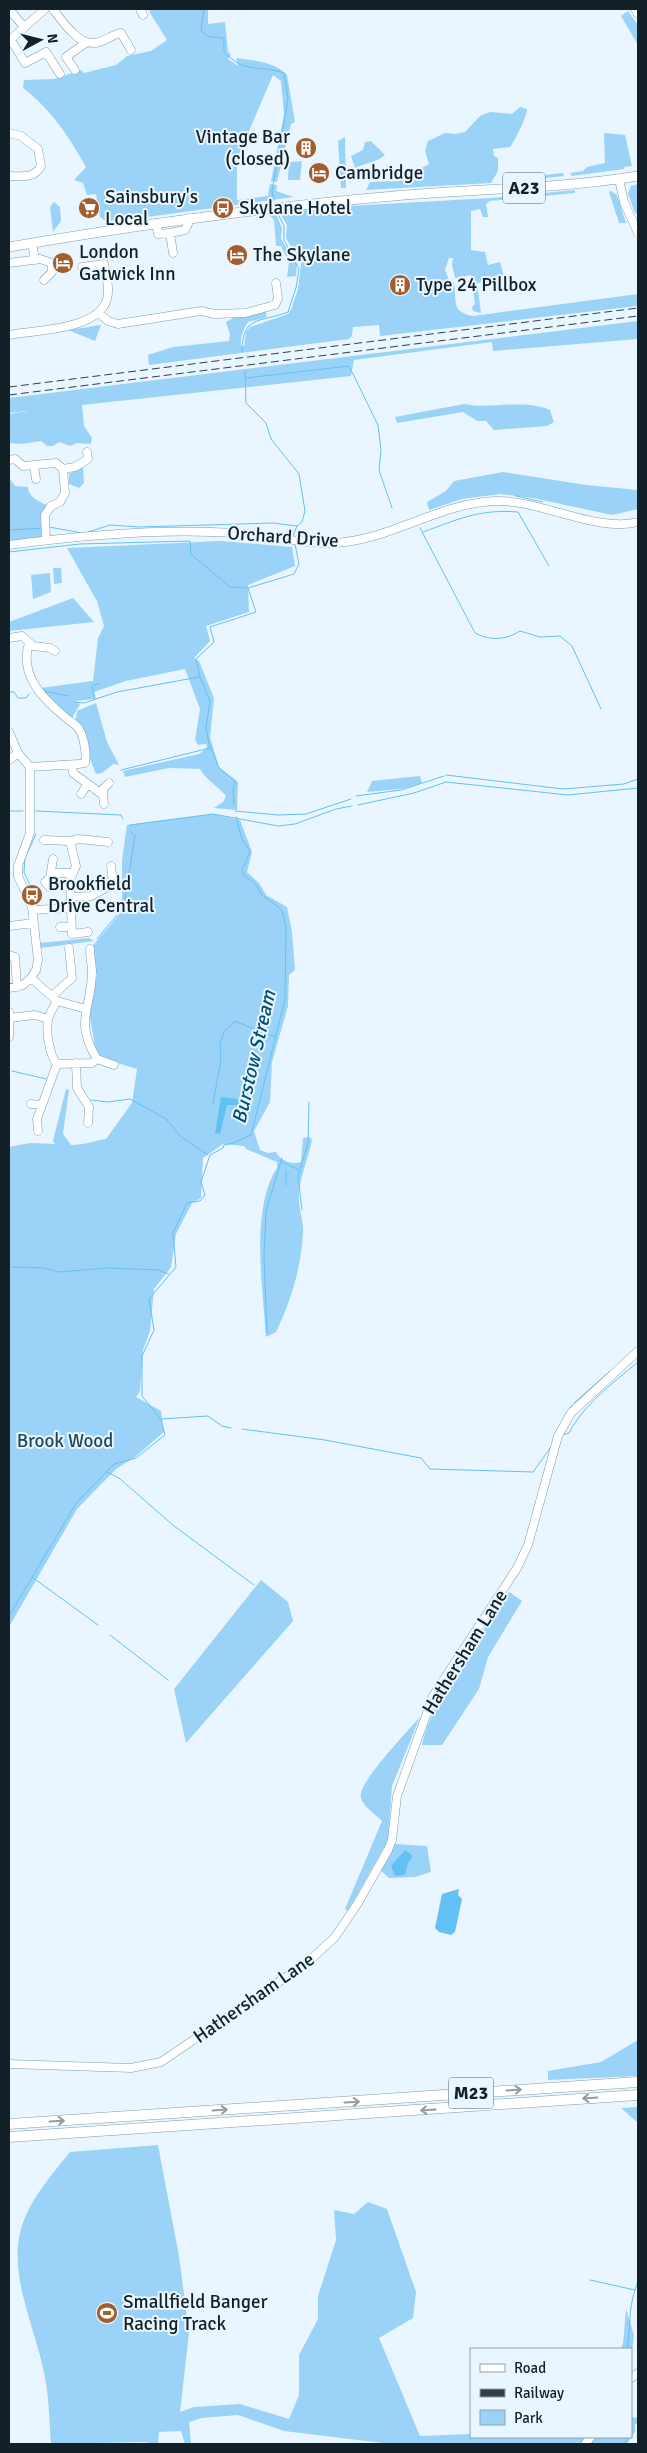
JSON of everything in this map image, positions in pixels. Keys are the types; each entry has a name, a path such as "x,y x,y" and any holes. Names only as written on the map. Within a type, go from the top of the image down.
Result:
{"highway":[{"name":"M23","path":"9,2124 638,2082"},
{"name":"M23","path":"9,2137 638,2095"}],"main road":[{"name":"A23","path":"9,247 188,218 281,206 638,176"}],"street":[{"path":"45,9 10,40 25,63 46,52 60,74"},
{"path":"53,9 68,27 86,42 94,44 121,33 132,50"},
{"path":"635,9 638,14"},
{"path":"10,14 24,27"},
{"path":"75,70 66,57 86,42"},
{"path":"9,133 21,136 38,149 41,160 37,173 28,177 9,176"},
{"path":"619,179 624,202 638,233"},
{"path":"156,223 158,234 170,234 185,230 188,218"},
{"path":"170,234 173,253"},
{"path":"32,243 35,260"},
{"path":"9,263 40,259 52,263 52,272 44,280"},
{"path":"9,335 83,322 99,313 108,298 104,264 82,267"},
{"path":"99,313 108,321 118,324 202,311 215,314 244,313 275,305 278,299 276,283"},
{"path":"190,303 192,312"},
{"path":"63,469 75,467 88,459 87,452"},
{"path":"9,460 15,459 23,466 56,463 63,469 65,493 60,502 51,506 45,515 46,537"},
{"path":"34,466 36,479"},
{"name":"Orchard Drive","path":"9,545 46,537 182,533 234,533 283,537 305,542 332,543 356,541 460,507 497,501 521,503 609,523 638,522"},
{"path":"9,638 22,636 29,643 55,651"},
{"path":"29,643 26,661 41,696 79,728 86,758 85,763 30,767"},
{"path":"9,732 18,753 30,767 32,819 28,842 18,866 18,876 33,910 38,960 36,970 31,978 18,986 9,988"},
{"path":"9,760 18,753"},
{"path":"72,765 73,774 103,795"},
{"path":"104,804 103,789 108,783"},
{"path":"80,794 87,785"},
{"path":"44,840 70,841 79,839 108,842"},
{"path":"70,841 76,866 70,880 72,934 88,932"},
{"path":"48,887 45,882 50,878 53,859"},
{"path":"72,897 92,899 113,884 111,866"},
{"path":"51,872 73,873"},
{"path":"33,910 71,908"},
{"path":"9,926 34,924"},
{"path":"60,927 71,927"},
{"path":"38,1131 37,1119 57,1064 51,1050 48,1019 55,998 72,978 69,948"},
{"path":"90,949 92,973 83,1018 86,1032 97,1059 114,1066"},
{"path":"9,954 15,957 18,986"},
{"path":"31,978 55,998 86,1009"},
{"path":"9,1012 9,1037"},
{"path":"9,1018 35,1015 48,1019"},
{"path":"57,1064 92,1063 97,1059"},
{"path":"76,1063 77,1088 89,1107 88,1122"},
{"path":"31,1104 41,1105"},
{"path":"89,1107 99,1108"},
{"name":"Hathersham Lane","path":"9,2064 130,2068 161,2062 308,1962 334,1937 358,1903 388,1850 392,1840 397,1796 433,1696 517,1568 528,1545 563,1424 571,1412 638,1351"}],"green space":[{"path":"149,9 208,9 208,24 225,22 228,51 231,55 228,59 238,66 236,58 263,62 277,67 287,75 295,122 291,124 277,182 271,181 284,115 281,81 273,75 237,159 237,200 268,196 270,184 277,185 276,191 294,197 117,221 104,220 100,217 96,194 87,195 83,183 74,180 86,167 59,124 23,88 24,80 54,79 81,70 84,73 116,65 127,56 151,51 167,40"},
{"path":"628,11 638,25 638,45 621,16"},
{"path":"520,107 527,109 512,144 510,147 493,149 494,156 498,158 498,171 491,183 366,190 370,182 400,181 405,170 411,167 417,171 429,164 425,151 428,141 445,133 465,132 480,116 490,112 512,114"},
{"path":"604,133 625,135 632,166 624,167 624,169 572,176 570,173 583,171 587,167 605,163"},
{"path":"345,137 346,188 341,188 338,141"},
{"path":"371,141 385,155 355,168 351,156 363,150 365,142"},
{"path":"302,161 300,180 288,180 289,162"},
{"path":"563,173 564,176 527,180 525,177"},
{"path":"638,184 638,214 635,213 628,194 631,186"},
{"path":"575,190 575,193 490,201 486,204 488,217 483,217 480,209 471,211 471,250 485,252 488,265 500,262 505,280 477,283 481,313 473,311 472,307 475,304 471,275 455,278 452,265 453,258 449,258 445,270 449,280 454,283 458,309 473,316 638,294 638,306 380,336 379,325 353,327 352,336 349,339 149,365 148,355 173,347 229,341 230,334 226,322 238,315 265,309 267,317 248,322 241,337 241,346 244,346 246,332 250,327 288,314 298,289 301,264 286,238 287,225 278,210 491,198"},
{"path":"611,191 617,195 626,223 619,223 609,192"},
{"path":"54,202 60,207 61,221 53,232 50,207"},
{"path":"275,211 282,228 281,239 297,264 296,276 287,277 289,262 281,246 276,246 274,220 268,214 247,217"},
{"path":"638,321 638,339 493,351 492,342 354,360 351,376 82,405 84,426 92,438 91,444 77,443 70,446 59,442 53,446 47,446 41,441 22,444 9,443 9,414 29,411 9,413 9,398"},
{"path":"101,325 95,341 68,330"},
{"path":"464,404 485,406 518,404 540,407 550,410 554,422 547,426 494,430 486,421 477,421 463,412 397,423 395,417"},
{"path":"83,467 84,483 79,488 69,484 69,474"},
{"path":"503,472 586,485 638,490 638,509 612,515 533,498 500,494 462,499 429,510 427,502 446,491 454,481"},
{"path":"9,477 15,486 28,487 33,497 50,508 45,515 46,540 9,545"},
{"path":"221,541 292,547 295,566 248,585 249,612 206,626 210,641 194,658 199,661 214,698 210,737 219,767 238,782 237,810 214,808 223,802 226,796 200,769 169,768 125,777 123,771 199,754 207,748 206,744 198,745 195,740 200,709 185,669 126,681 94,692 95,699 75,701 80,704 71,720 40,688 93,681 98,638 104,626 97,601 67,548"},
{"path":"53,568 61,568 62,583 54,584"},
{"path":"50,573 51,592 33,599 31,575"},
{"path":"73,598 94,622 9,631 9,622"},
{"path":"96,703 107,742 119,765 113,764 102,773 96,774 75,723 77,711"},
{"path":"420,776 422,783 401,789 367,792 372,781"},
{"name":"Brook Wood","path":"213,814 240,820 252,852 247,872 259,883 266,895 287,907 292,932 295,970 289,975 288,1006 272,1062 270,1102 254,1131 260,1150 268,1153 276,1152 283,1160 290,1163 301,1162 303,1138 310,1137 312,1140 300,1188 299,1200 303,1233 298,1272 291,1296 276,1332 266,1337 261,1273 261,1227 263,1205 277,1168 277,1162 246,1149 244,1146 223,1144 203,1158 201,1198 192,1203 176,1234 171,1267 154,1289 150,1331 143,1350 140,1391 136,1397 161,1411 164,1432 135,1457 116,1469 77,1509 9,1627 9,1147 30,1143 55,1144 53,1141 66,1089 69,1090 63,1134 71,1145 106,1139 132,1103 137,1069 98,1057 96,1053 89,1012 97,975 90,949 122,911 122,860 127,825"},
{"path":"89,938 94,941 41,948 40,943"},
{"path":"261,1580 288,1602 293,1621 186,1743 174,1689"},
{"path":"509,1592 522,1601 488,1657 479,1689 442,1745 422,1745 427,1726 447,1687"},
{"path":"420,1717 392,1786 388,1840 348,1911 345,1909 382,1821 364,1804 361,1798 362,1791 375,1770"},
{"path":"395,1844 427,1846 431,1872 415,1877 389,1878 381,1871"},
{"path":"638,2040 638,2076 548,2080 548,2071 601,2062"},
{"path":"638,2107 638,2123 621,2108"},
{"name":"Smallfield Banger Racing Track","path":"158,2145 179,2256 189,2333 180,2412 194,2407 240,2404 289,2419 299,2395 299,2355 318,2319 318,2296 336,2240 334,2210 354,2214 368,2202 387,2209 416,2292 413,2318 379,2338 420,2436 470,2434 470,2438 631,2438 627,2444 391,2444 284,2431 238,2415 202,2418 189,2422 191,2444 185,2444 181,2431 159,2432 158,2444 144,2442 51,2444 45,2377 24,2301 18,2267 18,2250 20,2233 28,2210 40,2190 70,2152"},
{"path":"626,2309 634,2335 632,2351 632,2348 621,2348 623,2344"},
{"name":"Smallfield Banger Racing Track","path":"632,2417 638,2418 638,2424 635,2424 635,2432 632,2436"}],"shaded area":[{"path":"221,1097 248,1100 246,1105 227,1105 220,1134 215,1133"},
{"path":"405,1850 413,1856 408,1863 405,1875 395,1876 391,1866"},
{"path":"459,1889 458,1895 462,1899 455,1932 451,1935 439,1932 435,1928 442,1894"}],"waterway":[{"name":"Burstow Stream","path":"204,9 201,31 210,37 224,38 224,52 232,59 239,64 253,68 275,70 284,73 288,99 272,191 274,201"},
{"name":"Burstow Stream","path":"242,352 245,332 249,326 254,322 288,312 296,288 299,269 284,240 284,226 277,212"},
{"path":"246,378 349,366 378,425 381,450 379,470 392,508"},
{"name":"Burstow Stream","path":"245,371 246,403 266,423 271,439 299,474 305,511 302,522 297,526 293,536"},
{"path":"516,496 543,502"},
{"path":"423,532 469,516 504,511 518,512 549,566"},
{"path":"88,532 110,525 140,527 273,523 297,526"},
{"path":"49,527 82,533"},
{"path":"9,530 43,528"},
{"path":"420,528 475,633 492,638 504,638 520,631 540,637 560,636 572,646 601,709"},
{"path":"9,552 80,544 190,541 191,554 230,587 247,588"},
{"name":"Burstow Stream","path":"234,805 233,790 235,781 219,768 209,744 206,728 210,701 200,677 196,659 214,642 210,627 256,612 248,588 294,574 299,564 295,544"},
{"path":"74,702 84,703 117,692 199,677"},
{"path":"94,685 100,684"},
{"path":"92,686 95,698"},
{"path":"43,691 69,696"},
{"path":"9,692 14,692 18,698 26,698 29,694"},
{"path":"121,770 210,748"},
{"path":"446,775 563,789 624,784 638,779"},
{"path":"356,796 401,790 444,776"},
{"path":"358,805 414,793 446,782 568,795 638,788"},
{"path":"235,811 278,815 306,814 351,799"},
{"path":"130,825 213,814 278,826 295,824 336,809 352,806"},
{"path":"9,811 23,811"},
{"path":"36,811 121,815 123,819"},
{"name":"Burstow Stream","path":"9,1616 77,1502 114,1464 136,1458 165,1435 161,1420 142,1396 142,1356 154,1330 149,1299 176,1267 173,1233 187,1203 200,1201 205,1195 201,1182 210,1155 223,1148 224,1145 251,1135 285,999 286,928 282,910 262,895 254,882 244,876 242,870 250,852 242,839 236,817"},
{"path":"124,905 135,836 130,831"},
{"path":"36,834 25,858 24,872 39,906"},
{"path":"97,939 117,915"},
{"path":"234,1021 275,1037"},
{"path":"213,1104 221,1059 220,1044 224,1031 235,1022"},
{"path":"12,1071 46,1079"},
{"path":"91,1100 108,1102 130,1099 166,1119 180,1136 208,1155"},
{"path":"302,1210 298,1176 308,1143 309,1102"},
{"path":"267,1333 264,1256 266,1211 282,1158"},
{"path":"280,1161 299,1170"},
{"path":"286,1170 286,1185"},
{"path":"9,1267 44,1268 58,1272 106,1268 159,1270 169,1274"},
{"path":"563,1435 569,1433 575,1422 591,1403 638,1362"},
{"path":"574,1403 609,1372"},
{"path":"557,1430 572,1405"},
{"path":"162,1419 208,1416 222,1426 231,1428"},
{"path":"242,1429 325,1440 421,1458 430,1469 533,1472 551,1447"},
{"path":"107,1472 119,1478 174,1526 254,1585"},
{"path":"32,1577 98,1625"},
{"path":"110,1635 168,1680"},
{"path":"590,2280 635,2290 631,2305 627,2348"},
{"path":"635,2290 638,2281"},
{"path":"625,2444 628,2438"}],"railway":[{"path":"9,387 638,308"},
{"path":"9,395 638,316"}],"place":[{"name":"Vintage Bar (closed)","path":"306,148"},
{"name":"Cambridge","path":"319,173"},
{"name":"Sainsbury's Local","path":"89,208"},
{"name":"Skylane Hotel","path":"223,208"},
{"name":"The Skylane","path":"237,255"},
{"name":"London Gatwick Inn","path":"63,263"},
{"name":"Type 24 Pillbox","path":"400,285"},
{"name":"Brookfield Drive Central","path":"32,895"},
{"name":"Smallfield Banger Racing Track","path":"107,2313"}]}
